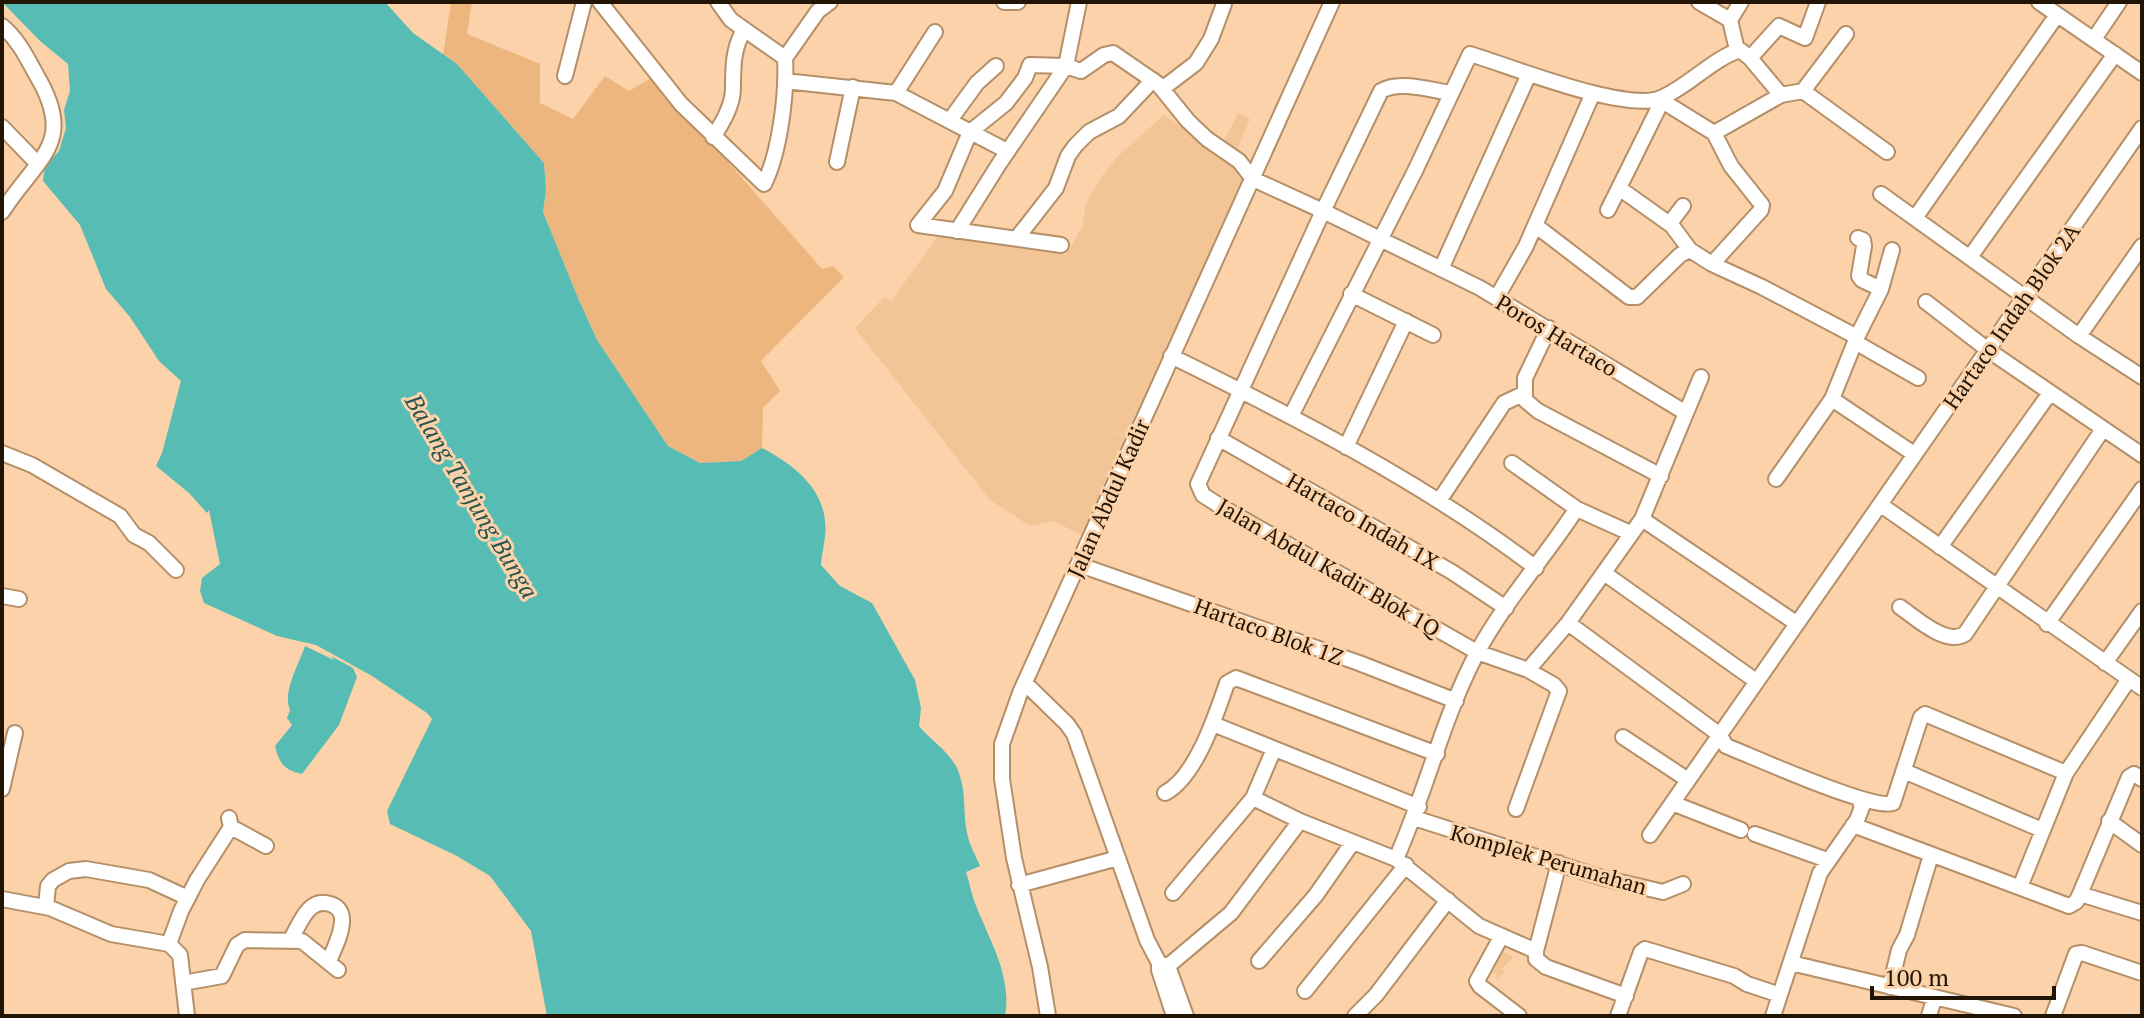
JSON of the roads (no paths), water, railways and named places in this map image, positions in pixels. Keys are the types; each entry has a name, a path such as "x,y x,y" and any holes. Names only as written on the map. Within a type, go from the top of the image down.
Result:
{"street":[{"path":"565,76 584,2"},
{"path":"600,2 681,104 764,184 773,164 778,140 785,58 818,11 830,2"},
{"path":"718,2 731,20 785,58"},
{"path":"1004,2 1018,2"},
{"path":"957,231 1066,66 1079,2"},
{"path":"1699,2 1730,20 1744,54 1781,95"},
{"path":"1730,20 1741,2"},
{"path":"1291,416 1415,171 1470,54 1593,93 1639,101 1661,100 1744,54 1779,26 1805,38 1818,2"},
{"path":"2039,2 2142,73"},
{"path":"2094,39 2119,2"},
{"path":"1017,238 1056,188 1068,156 1089,132 1119,116 1158,85 1196,63 1211,39 1224,4"},
{"name":"Jalan Abdul Kadir","path":"1048,1016 1040,967 1019,885 1002,779 1002,744 1025,683 1253,179 1325,4"},
{"path":"1915,218 2057,15"},
{"path":"2,26 13,35 52,101 54,133 48,149 2,212"},
{"path":"713,137 731,95 733,63 744,30"},
{"path":"896,93 935,32"},
{"path":"1714,133 1781,95 1803,91 1846,34"},
{"name":"Poros Hartaco","path":"1066,66 1077,71 1085,70 1110,53 1158,85 1188,121 1207,139 1239,161 1253,179 1497,297 1686,413"},
{"path":"1970,257 2115,54"},
{"path":"1061,245 918,225 945,191 970,132 1011,97 1030,65 1066,66"},
{"path":"950,120 977,83 996,66"},
{"path":"1441,269 1529,74"},
{"path":"785,81 896,93 1007,151"},
{"name":"Jalan Abdul Kadir Blok 1Q","path":"1450,93 1390,86 1381,91 1199,477 1199,490 1477,652 1528,670 1554,685 1559,691 1516,809"},
{"path":"837,162 853,87"},
{"path":"1803,91 1887,152"},
{"path":"1497,297 1535,225 1593,93"},
{"path":"1661,100 1714,133 1731,166 1762,205 1761,210 1712,264"},
{"path":"1608,210 1661,100"},
{"path":"2,127 37,163"},
{"name":"Hartaco Indah Blok 2A","path":"1668,808 2142,128"},
{"path":"1619,188 1671,225 1690,250 1712,264 1762,287 1918,378"},
{"path":"1881,194 2079,336 2140,369"},
{"path":"1671,225 1671,220 1683,206"},
{"path":"1535,225 1633,298 1680,255 1690,250"},
{"path":"1858,238 1862,239 1864,246 1859,276 1881,289"},
{"path":"2079,336 2142,246"},
{"path":"1776,479 1832,399 1881,289 1892,250"},
{"path":"1351,294 1433,335"},
{"path":"1926,302 1988,350 2142,455"},
{"path":"1346,447 1406,321"},
{"path":"1549,328 1525,378 1525,400 1538,411 1661,476"},
{"path":"1171,356 1291,416 1439,501 1497,538 1536,568"},
{"path":"1528,670 1568,623 1642,519 1701,377"},
{"path":"1940,547 2050,393"},
{"path":"1439,501 1504,403 1523,394"},
{"path":"1832,399 1914,454"},
{"path":"1900,607 1949,638 1960,638 2103,429"},
{"name":"Hartaco Indah 1X","path":"1218,438 1437,563 1506,608"},
{"path":"2,453 32,465 120,516 134,535 149,543 176,570"},
{"path":"1512,463 1577,509 1630,533"},
{"path":"2047,624 2142,489"},
{"path":"1881,505 2142,688"},
{"path":"1305,991 1401,862 1456,701 1477,652 1577,509"},
{"path":"1642,519 1796,623"},
{"name":"Hartaco Blok 1Z","path":"1080,565 1359,663 1456,701"},
{"path":"1604,573 1756,681"},
{"path":"2,596 19,599"},
{"path":"2105,663 2142,611"},
{"path":"1568,623 1720,735 1726,746 1859,799 1892,804 1921,717 1925,714 2066,773"},
{"path":"1165,793 1182,779 1213,724 1227,683 1232,678 1248,681 1437,754"},
{"path":"2020,887 2066,773 2129,679"},
{"path":"1025,683 1074,734 1147,940 1186,1016"},
{"name":"Komplek Perumahan","path":"1213,724 1486,843 1603,878 1663,892 1683,884"},
{"path":"2,789 15,733"},
{"path":"1623,737 1688,780"},
{"path":"1173,893 1253,798 1274,749"},
{"path":"1904,771 2042,830"},
{"path":"1853,825 2064,905 2072,905 2080,894 2109,821 2135,779"},
{"path":"1253,798 1300,821 1401,862 1479,926 1536,951"},
{"path":"1773,1016 1815,883 1827,860 1853,825 1862,807 1859,799"},
{"path":"1650,835 1668,808 1827,860"},
{"path":"1162,966 1231,913 1300,821"},
{"path":"2109,821 2142,845"},
{"path":"169,944 188,898 230,823 266,846"},
{"path":"1259,961 1316,895 1353,842"},
{"path":"1890,987 1931,855"},
{"path":"1019,885 1118,858"},
{"path":"1559,863 1536,959 1546,967 1626,996"},
{"path":"46,907 50,883 79,869 98,869 152,881 188,898"},
{"path":"2080,894 2142,913"},
{"path":"2,899 46,907 111,934 169,944 180,955 187,1016"},
{"path":"1355,1016 1376,995 1448,900"},
{"path":"183,983 222,976 237,945 245,940 291,939 310,946 334,966 341,923 337,907 321,902 313,904 291,939"},
{"path":"1501,937 1477,981 1519,1016"},
{"path":"1618,1016 1641,952 1645,949 1734,976 1747,984 1780,995"},
{"path":"2053,1016 2076,954 2082,953 2142,973"},
{"path":"1791,963 2014,1016"},
{"path":"1171,988 1174,1016"},
{"path":"1929,1016 1934,999"}],"water":[{"name":"Balang Tanjung Bunga","path":"2,2 385,2 413,33 457,64 544,163 546,190 543,212 578,298 597,340 668,446 700,463 741,461 762,448 794,468 818,497 825,526 821,565 840,586 872,603 915,680 921,708 919,726 947,754 959,773 968,837 980,866 966,872 975,904 1003,974 1005,1016 547,1016 531,931 490,876 457,856 390,824 387,811 432,719 372,676 316,645 277,636 204,603 200,591 202,578 220,564 209,510 207,513 189,493 156,466 181,381 159,361 130,317 106,289 80,225 43,181 45,166 59,151 66,128 64,110 70,91 68,64 40,41"},
{"path":"305,646 353,668 357,677 339,725 302,774 283,765 275,746 292,725 287,718 290,710 288,695"}]}
